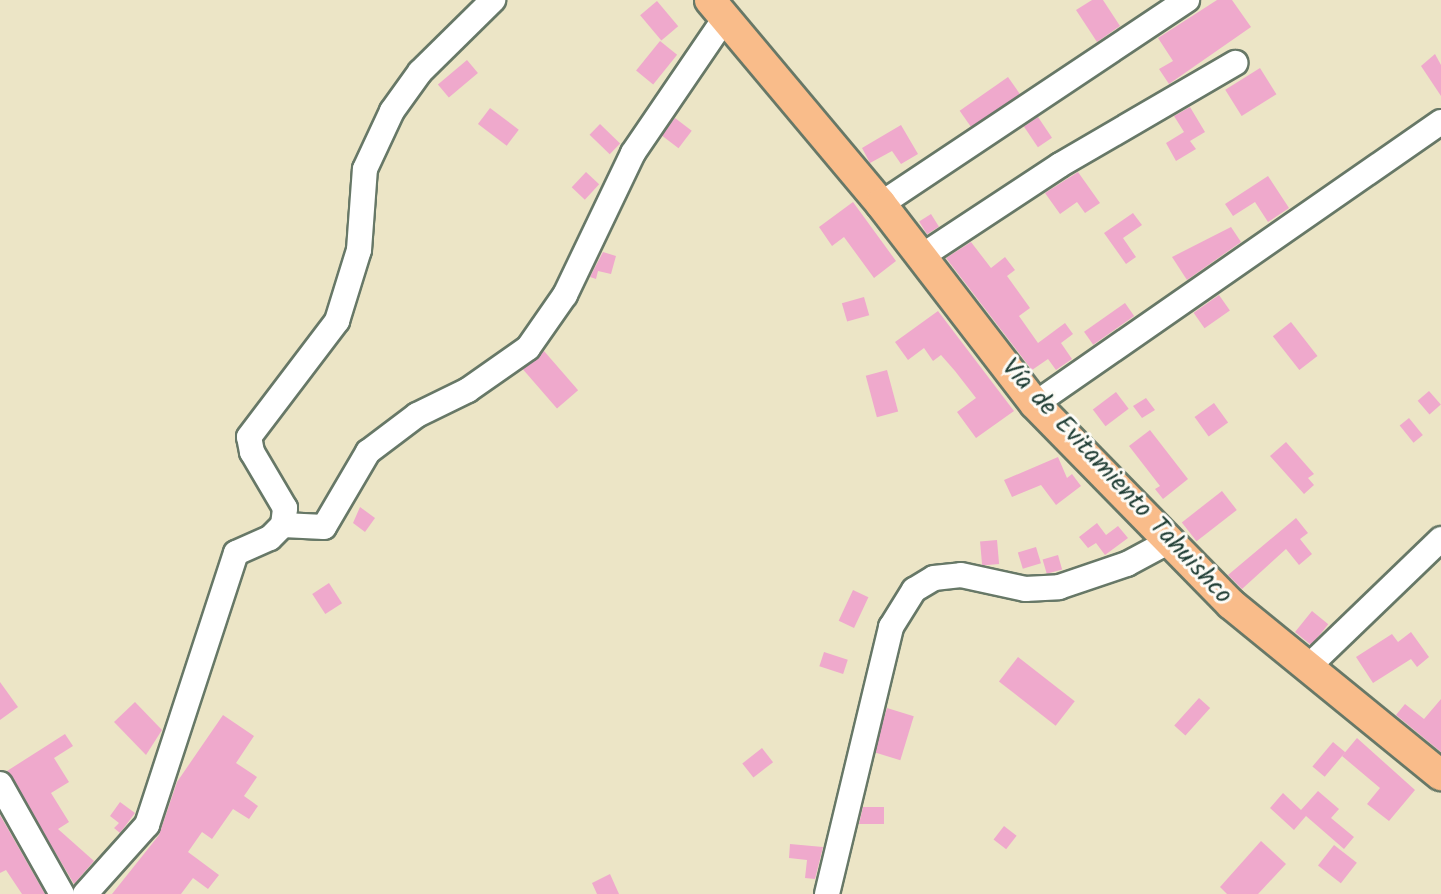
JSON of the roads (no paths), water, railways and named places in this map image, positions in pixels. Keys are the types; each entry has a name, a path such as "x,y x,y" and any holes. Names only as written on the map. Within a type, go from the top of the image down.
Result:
{"main road":[{"name":"Vía de Evitamiento Tahuishco","path":"718,9 881,204 1035,404 1231,604 1441,775"}],"street":[{"path":"85,894 147,825 236,553 270,538 283,525 285,508 252,452 249,437 337,321 359,250 365,169 392,111 420,72 493,0"},
{"path":"881,204 1187,0"},
{"path":"283,525 324,527 368,452 417,415 468,390 528,348 565,295 633,153 718,9"},
{"path":"922,256 1060,165 1235,63"},
{"path":"1035,404 1441,122"},
{"path":"1307,668 1441,539"},
{"path":"827,894 891,627 914,590 934,578 961,575 1025,589 1059,587 1105,573 1168,542"},
{"path":"0,784 62,894"}]}
